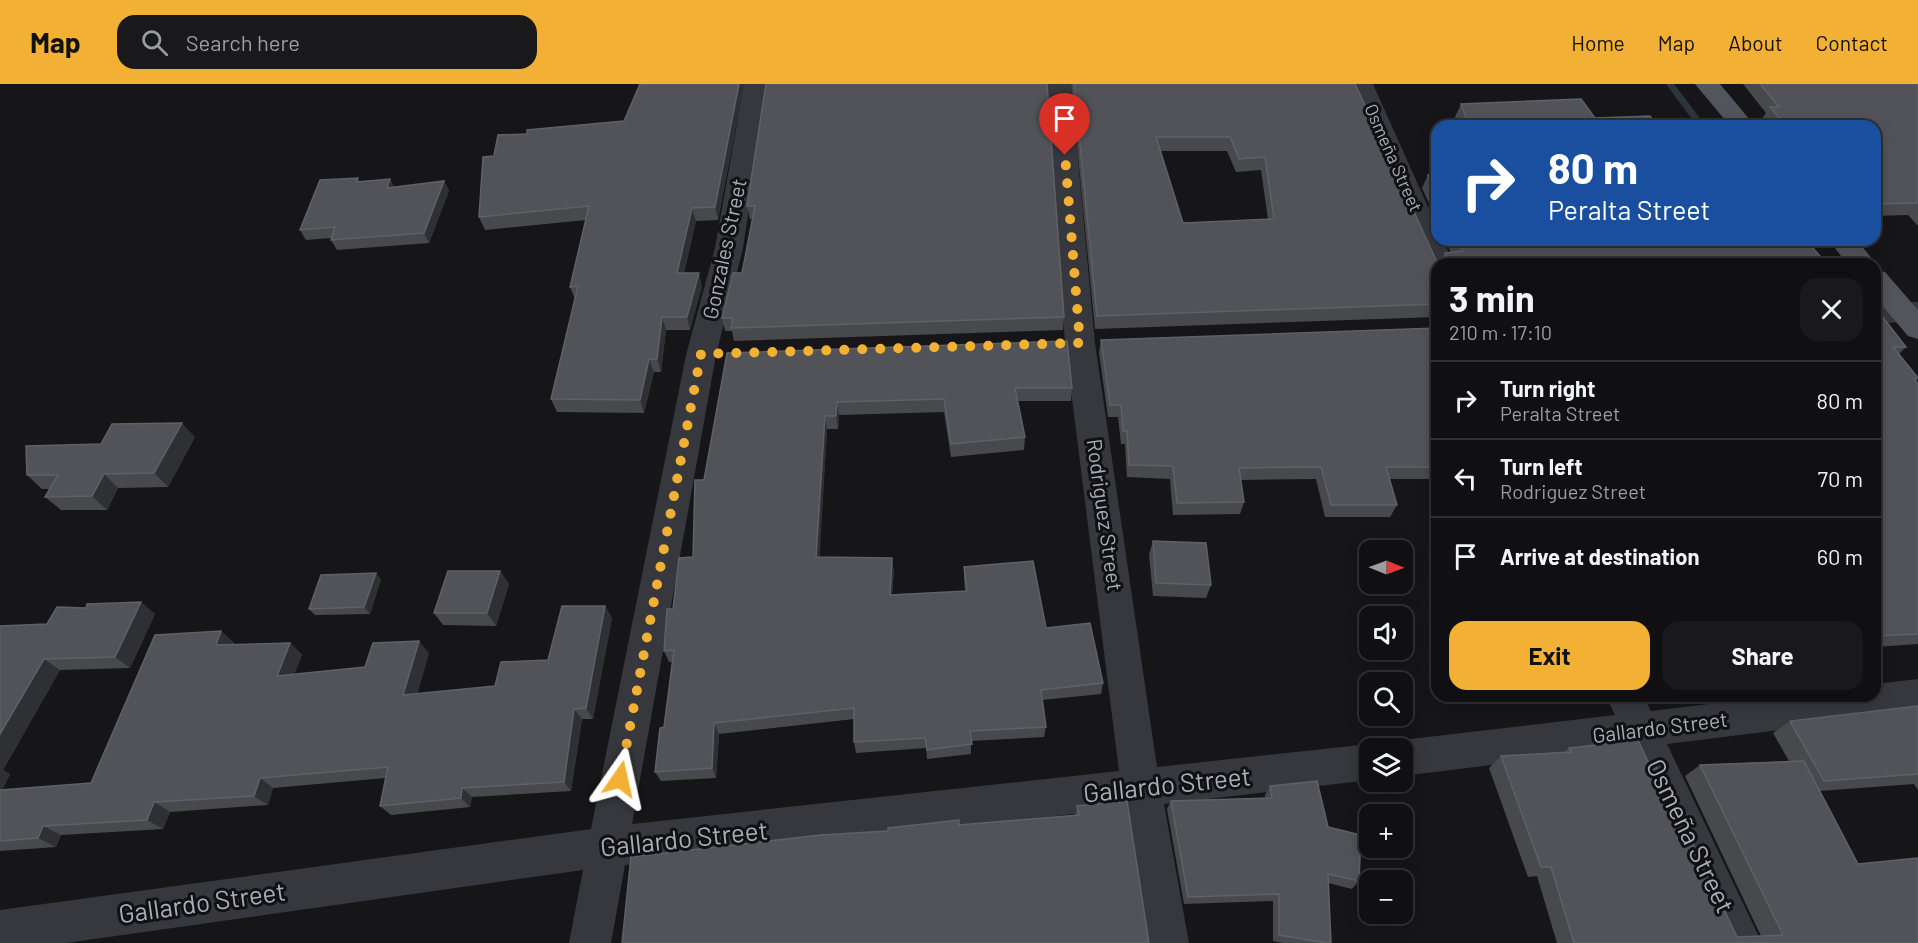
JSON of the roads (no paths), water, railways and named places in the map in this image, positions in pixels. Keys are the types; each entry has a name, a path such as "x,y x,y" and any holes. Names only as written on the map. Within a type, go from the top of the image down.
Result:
{"main road":[{"path":"1707,84 1738,120"},
{"path":"1847,246 1857,258"},
{"path":"1881,285 1913,318"}],"street":[{"name":"Gonzales Street","path":"590,943 607,847 713,354 756,84"},
{"name":"Rodriguez Street","path":"1059,84 1080,343 1141,788 1168,943"},
{"name":"Osmeña Street","path":"1361,84 1431,243"},
{"path":"1881,314 1913,318"},
{"name":"Gallardo Street","path":"1881,701 1918,696"},
{"name":"Osmeña Street","path":"1628,702 1741,943"},
{"name":"Gallardo Street","path":"1413,757 1870,702"},
{"name":"Gallardo Street","path":"0,931 48,934 607,847 1359,763"}],"waterway":[{"path":"1670,84 1697,120"}]}
